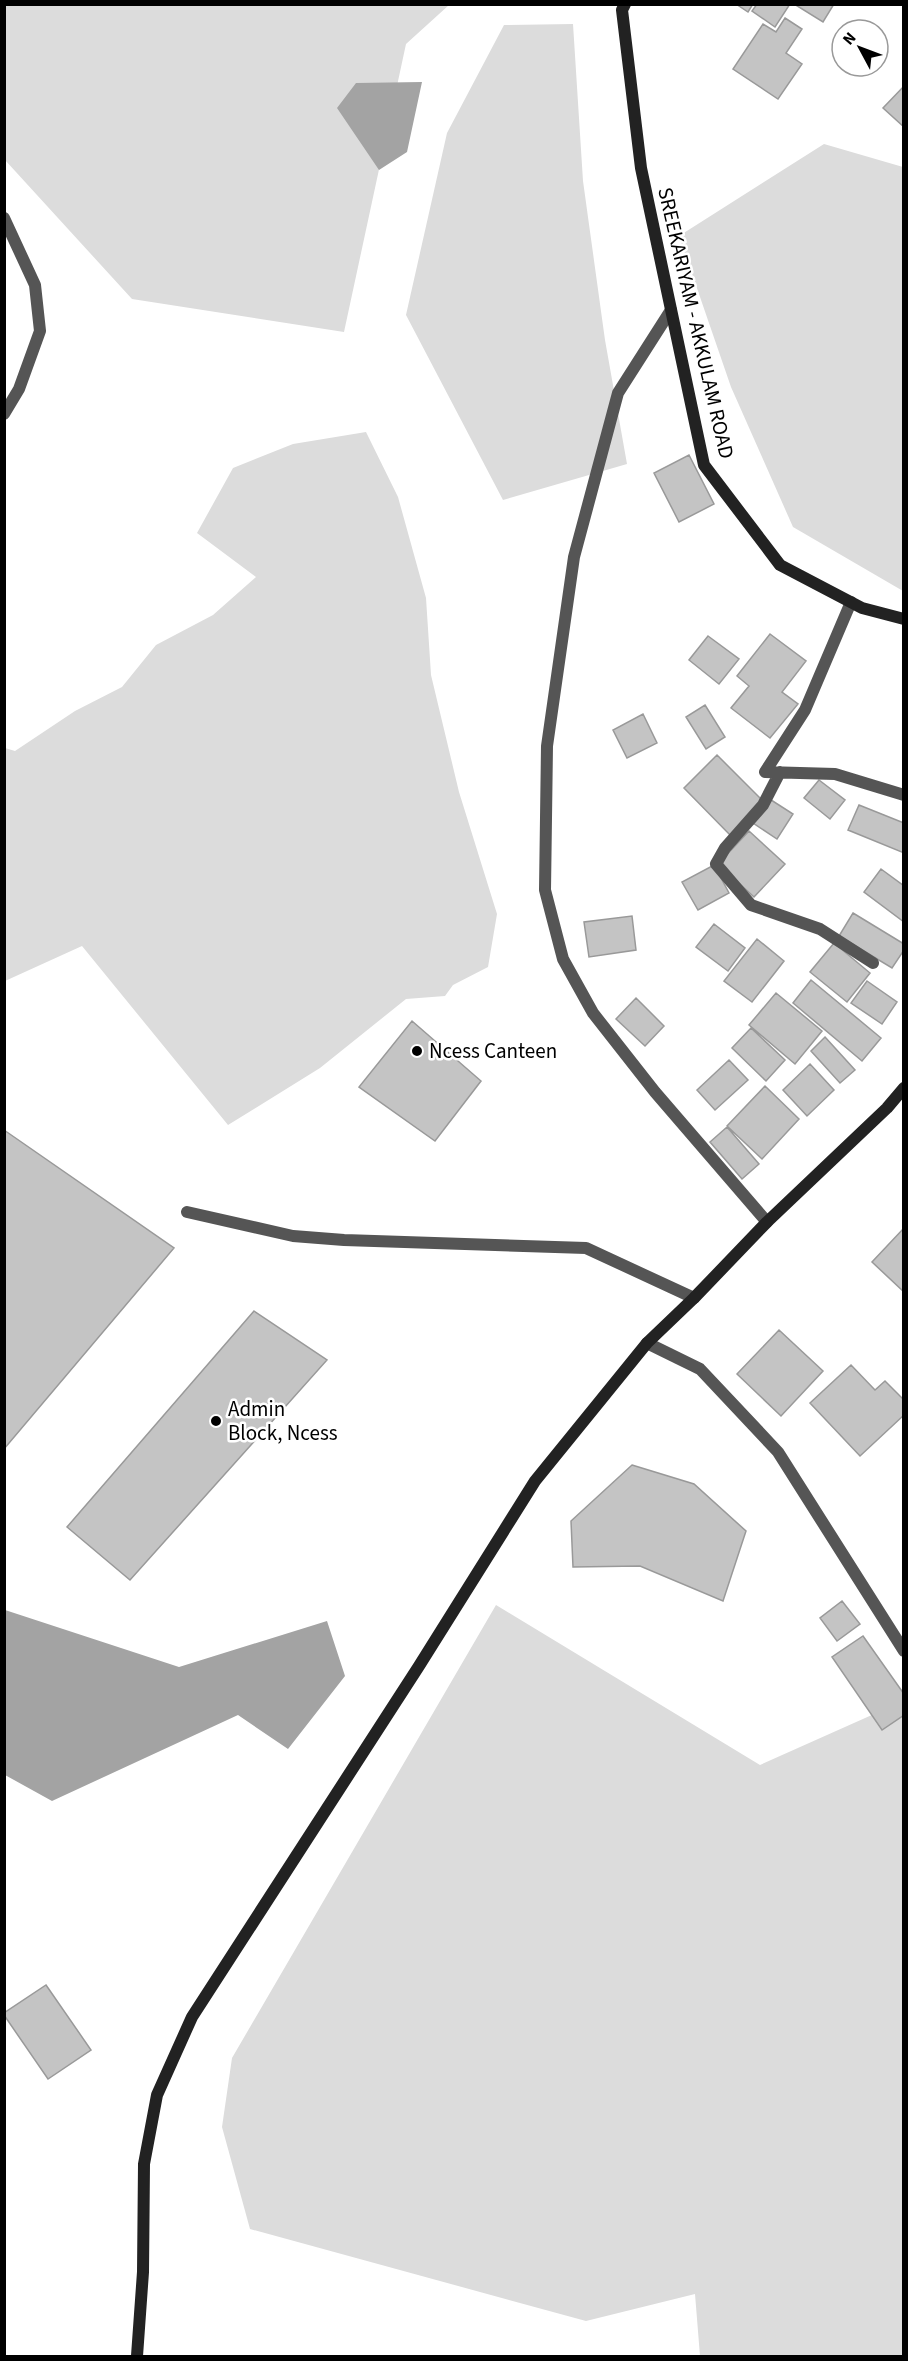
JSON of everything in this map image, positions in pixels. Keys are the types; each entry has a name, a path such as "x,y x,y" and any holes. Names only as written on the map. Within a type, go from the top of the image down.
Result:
{"main road":[{"name":"SREEKARIYAM - AKKULAM ROAD","path":"625,4 622,10 641,168 704,465 780,565 862,608 903,619"},
{"path":"137,2356 143,2272 144,2164 157,2095 192,2017 535,1481 646,1343 694,1298 767,1222 887,1108 903,1088"}],"street":[{"path":"4,218 36,285 40,331 20,389 4,414"},
{"path":"671,310 618,393 574,556 547,746 545,890 563,959 593,1013 655,1092 767,1222"},
{"path":"850,602 805,710 765,772 835,774 903,795"},
{"path":"780,772 764,805 725,848 716,864 751,905 820,929 873,963"},
{"path":"187,1212 293,1236 344,1240 586,1248 694,1298"},
{"path":"646,1343 700,1369 778,1452 903,1651"}],"shaded area":[{"path":"5,5 449,5 406,44 344,332 132,299 5,160"},
{"path":"573,24 583,181 605,340 627,464 503,500 406,315 447,133 504,25"},
{"path":"422,82 407,152 379,170 337,108 356,83"},
{"path":"824,144 903,167 903,591 793,527 731,387 679,236"},
{"path":"366,432 398,497 426,598 431,675 459,792 497,914 488,967 453,985 445,996 406,999 320,1068 228,1125 82,946 5,981 5,748 15,751 75,711 122,687 156,645 213,615 256,577 197,533 233,468 293,444"},
{"path":"496,1605 760,1765 901,1702 904,1706 903,2356 700,2356 695,2294 586,2321 250,2229 222,2127 232,2058"},
{"path":"5,1610 179,1667 327,1621 345,1676 288,1749 238,1715 52,1801 5,1775"}],"building":[{"path":"736,4 753,4 748,12"},
{"path":"757,4 790,4 775,27 752,11"},
{"path":"794,4 834,4 823,22"},
{"path":"785,18 802,29 786,53 802,64 778,99 733,69 763,24 776,32"},
{"path":"904,86 904,127 883,108"},
{"path":"689,455 714,504 679,522 654,473"},
{"path":"770,634 806,661 782,692 798,704 770,738 731,708 749,686 737,676"},
{"path":"708,636 739,659 719,684 689,660"},
{"path":"705,705 725,737 706,749 686,717"},
{"path":"643,714 657,743 627,758 613,730"},
{"path":"717,755 765,803 731,836 684,788"},
{"path":"819,780 845,800 830,819 804,798"},
{"path":"768,798 793,814 777,839 753,823"},
{"path":"859,805 904,823 904,853 848,830"},
{"path":"749,831 785,864 754,897 718,864"},
{"path":"714,865 729,893 698,910 682,882"},
{"path":"881,869 904,886 904,922 864,892"},
{"path":"853,913 904,944 904,950 892,968 839,936"},
{"path":"632,916 636,950 589,957 584,922"},
{"path":"714,924 745,948 728,971 696,947"},
{"path":"757,939 784,961 752,1002 724,981"},
{"path":"834,943 870,973 847,1002 810,972"},
{"path":"811,980 881,1038 862,1061 793,1003"},
{"path":"867,981 897,1002 882,1024 851,1003"},
{"path":"776,993 822,1031 795,1064 749,1025"},
{"path":"636,998 664,1026 645,1046 616,1019"},
{"name":"Ncess Canteen","path":"412,1021 481,1081 435,1141 359,1087"},
{"path":"751,1028 785,1060 766,1081 732,1048"},
{"path":"825,1037 855,1070 840,1083 811,1051"},
{"path":"729,1060 748,1080 715,1110 697,1090"},
{"path":"810,1064 834,1090 807,1116 783,1090"},
{"path":"765,1086 799,1119 762,1159 727,1126"},
{"path":"727,1127 759,1164 742,1179 710,1142"},
{"path":"4,1130 174,1248 4,1449"},
{"path":"904,1230 904,1292 872,1262"},
{"name":"Admin Block, Ncess","path":"254,1311 327,1360 130,1580 67,1527"},
{"path":"779,1330 823,1371 781,1416 737,1374"},
{"path":"851,1365 875,1390 885,1381 904,1400 904,1415 860,1456 810,1403"},
{"path":"632,1465 694,1484 746,1531 723,1601 640,1566 573,1567 571,1521"},
{"path":"842,1601 860,1624 837,1641 820,1618"},
{"path":"863,1636 904,1694 904,1715 882,1730 832,1657"},
{"path":"46,1985 91,2050 48,2079 4,2015"}],"place":[{"name":"Ncess Canteen","path":"417,1051"},
{"name":"Admin Block, Ncess","path":"216,1421"}]}
